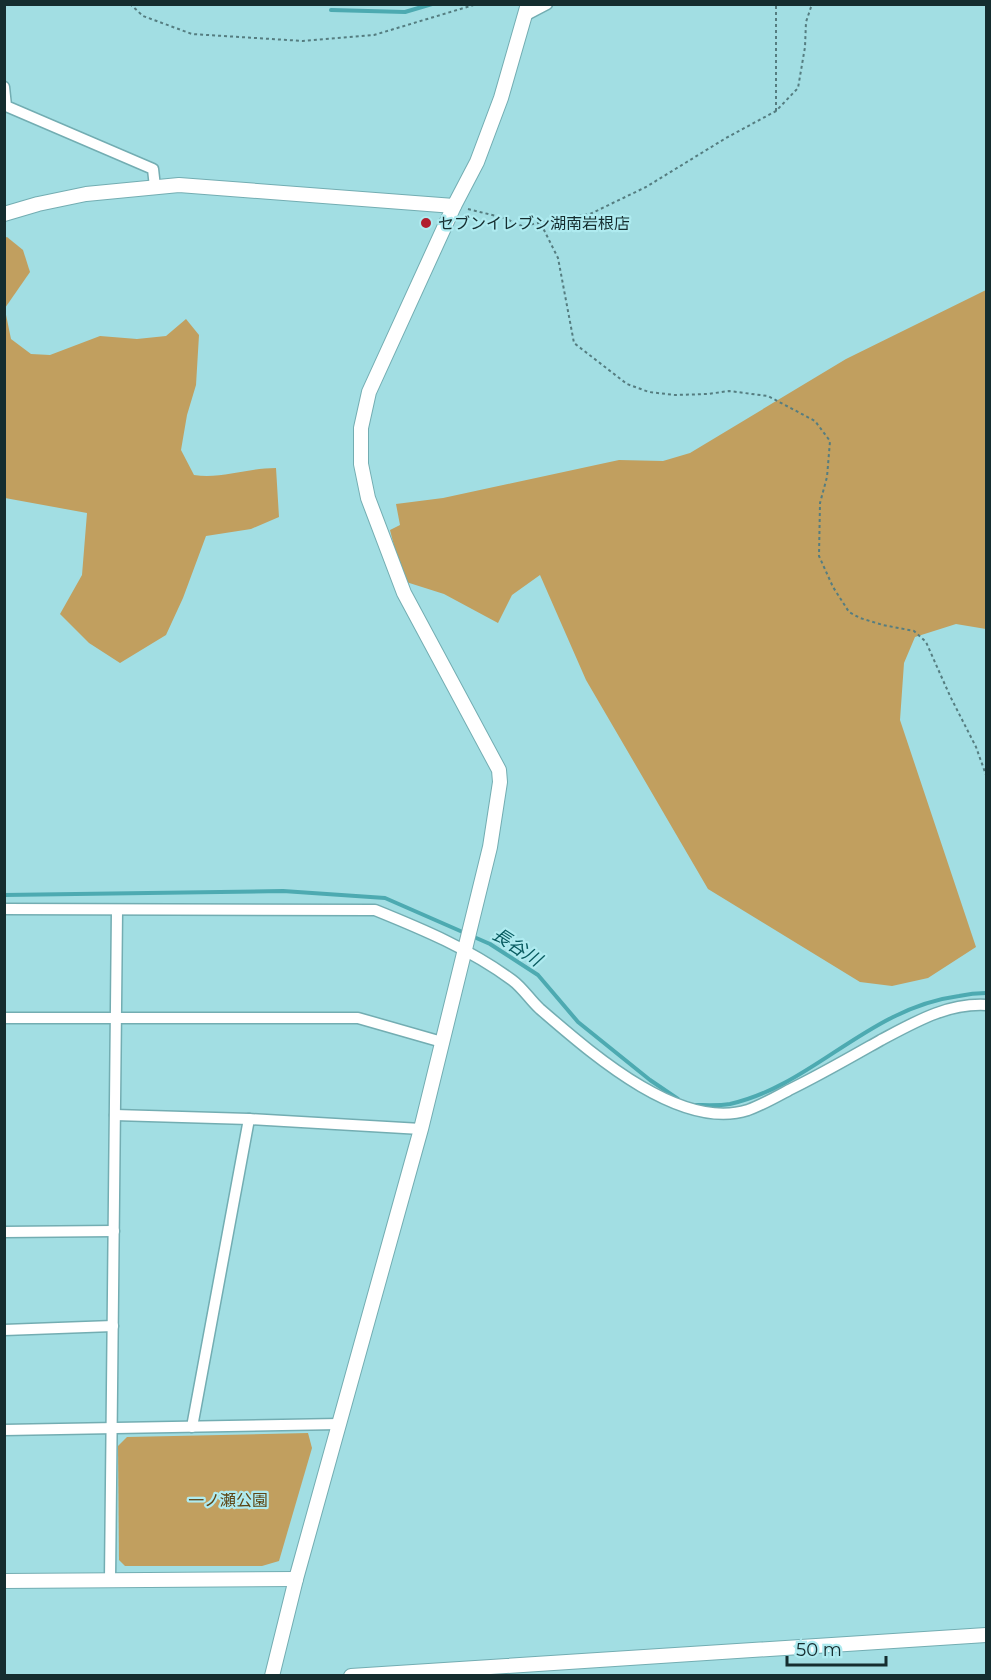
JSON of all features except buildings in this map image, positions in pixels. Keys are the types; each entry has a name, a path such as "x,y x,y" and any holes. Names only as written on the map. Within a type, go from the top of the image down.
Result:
{"street":[{"path":"272,1676 296,1579 421,1130 490,847 500,782 499,770 404,593 368,498 361,464 361,428 369,392 454,206 477,162 501,98 527,10 547,4"},
{"path":"4,87 6,106 153,169 155,187"},
{"path":"4,214 86,194 179,185 454,206"},
{"path":"4,909 375,910 464,949 514,981 538,1006 574,1037 631,1080 671,1102 725,1115 749,1109 782,1094 913,1023 945,1009 968,1005 987,1005"},
{"path":"110,1580 117,911"},
{"path":"4,1018 358,1018 442,1042"},
{"path":"115,1115 249,1119 421,1130"},
{"path":"192,1427 249,1119"},
{"path":"4,1232 114,1231"},
{"path":"4,1330 113,1326"},
{"path":"4,1430 339,1424"},
{"path":"4,1581 296,1579"},
{"path":"351,1676 987,1635"}],"path":[{"path":"130,4 143,16 192,34 303,41 374,35 477,4"},
{"path":"776,4 776,111"},
{"path":"454,206 504,218 522,226 590,214 646,187 726,138 776,111 798,88 805,47 806,22 812,4"},
{"path":"541,224 558,258 574,343 627,384 649,392 675,395 729,391 768,396 815,421 830,441 827,477 820,503 819,556 833,587 849,612 883,625 914,631 926,642 976,747 987,776"}],"green space":[{"path":"7,237 23,250 30,272 5,308 4,238"},
{"path":"986,290 986,629 956,624 915,637 904,663 900,720 976,947 928,978 892,986 860,982 708,889 586,680 540,575 512,595 498,623 444,594 403,581 390,530 400,525 396,504 443,498 619,460 663,461 690,453 846,359"},
{"path":"5,310 11,339 31,354 50,355 100,336 137,339 166,336 186,319 199,335 196,385 187,415 181,450 194,475 215,476 276,468 279,517 251,529 206,536 183,598 166,635 120,663 89,643 60,614 82,575 87,513 5,498"},
{"name":"一ノ瀬公園","path":"308,1433 312,1448 279,1561 262,1566 125,1566 119,1560 118,1446 127,1437"}],"waterway":[{"path":"331,10 405,12 432,4"},
{"name":"長谷川","path":"4,895 283,891 385,898 490,944 538,975 578,1022 650,1080 678,1099"},
{"name":"長谷川","path":"693,1105 730,1104 760,1094 788,1081 897,1015 926,1003 986,993"}],"place":[{"name":"セブンイレブン湖南岩根店","path":"426,223"}]}
